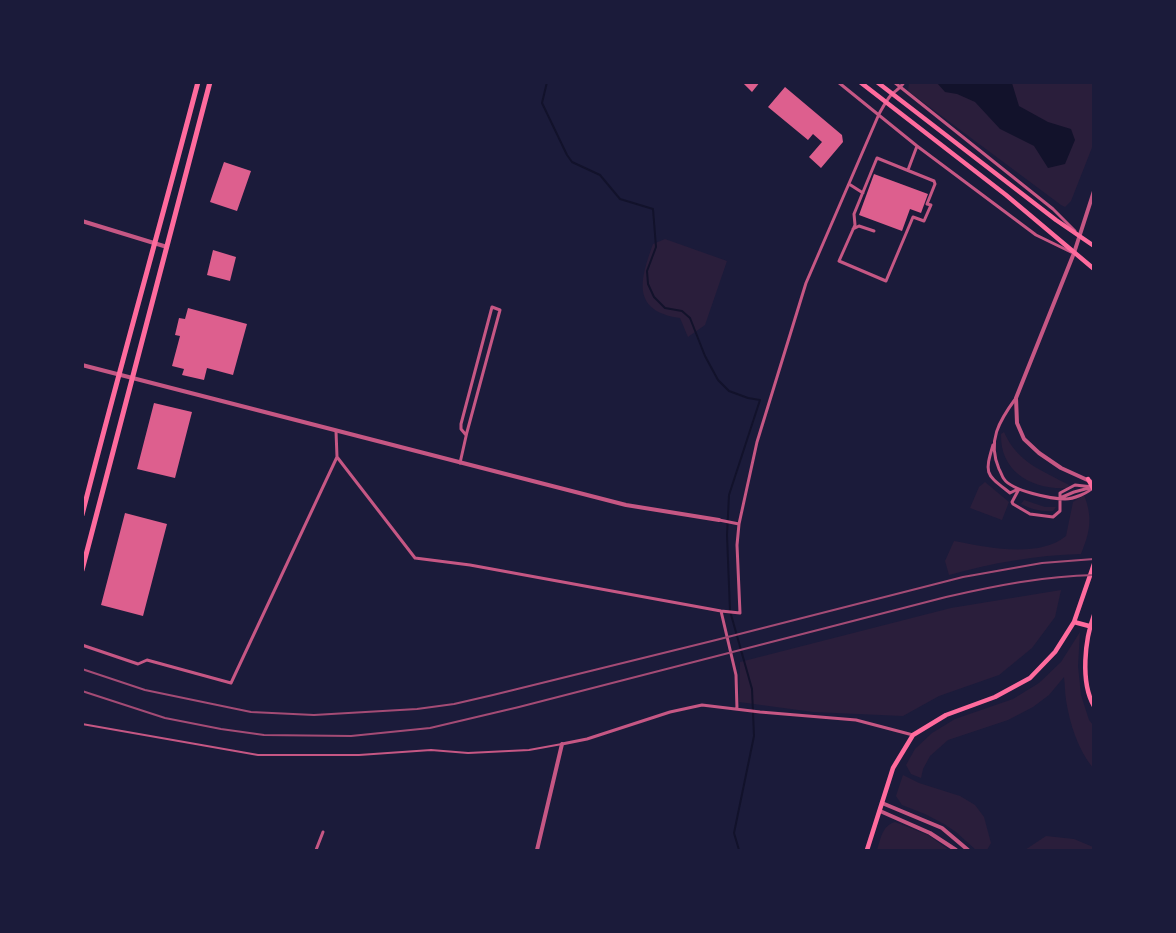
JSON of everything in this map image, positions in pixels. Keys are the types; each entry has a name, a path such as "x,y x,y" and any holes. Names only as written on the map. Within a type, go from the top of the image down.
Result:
{"main road":[{"path":"82,515 118,374 198,82"},
{"path":"82,570 210,82"},
{"path":"860,82 1006,195 1056,235 1094,269"},
{"path":"877,82 1056,220 1094,246"},
{"path":"1088,479 1093,487"},
{"path":"867,850 893,768 913,735 946,715 995,697 1030,678 1055,652 1074,622 1094,564"},
{"path":"1094,614 1090,626 1084,665 1090,700 1094,706"},
{"path":"1074,622 1090,626"}],"street":[{"path":"838,82 917,146 1036,235 1074,253"},
{"path":"894,82 1053,209 1078,235"},
{"path":"337,457 415,558 470,565 721,612 740,613 737,546 739,524 758,442 806,283 879,114 885,102 901,88 904,82"},
{"path":"908,170 917,146"},
{"path":"877,158 934,181 935,184 927,204 930,205 924,221 913,216 886,281 838,261 855,225 854,214 863,193 877,158"},
{"path":"848,184 863,193"},
{"path":"1019,489 1010,493 991,478 987,465 996,432 1004,415 1016,398 1074,253 1078,235 1094,191"},
{"path":"82,220 167,247"},
{"path":"853,229 859,226 874,231"},
{"path":"460,463 500,310 492,307 461,424 461,429 466,435"},
{"path":"82,364 626,505 739,524"},
{"path":"1016,398 1017,423 1024,439 1039,453 1061,468 1088,479"},
{"path":"82,645 138,664 147,660 231,683 337,457 336,431"},
{"path":"995,437 994,456 1004,480 1019,489 1036,495 1059,498 1093,487"},
{"path":"1019,489 1012,502 1030,514 1053,517 1060,511 1060,493 1075,485 1093,487"},
{"path":"721,612 727,630 736,676 737,708"},
{"path":"536,850 562,744 587,739 670,712 702,705 856,720 913,735"},
{"path":"882,803 942,828 968,850"},
{"path":"880,811 930,833 956,850"},
{"path":"316,850 323,832"}],"lane":[{"path":"82,724 258,755 359,755 431,750 468,753 530,750 562,744"}],"shaded area":[{"path":"909,82 1093,83 1093,145 1071,201 1065,207 1061,205 908,91"},
{"path":"937,83 1012,83 1019,106 1048,122 1071,129 1075,140 1065,164 1048,168 1034,146 1000,129 975,102 957,94 945,92"},
{"path":"665,239 727,261 705,325 688,337 680,318 653,309 646,301 643,292 645,270 653,244"},
{"path":"1004,432 1009,442 1023,458 1040,470 1069,485 1067,488 1042,486 1020,476 1006,459 1002,447 1001,434"},
{"path":"985,482 1009,502 1002,520 970,508 979,487"},
{"path":"1084,495 1089,511 1089,525 1087,539 1081,554 1014,560 949,575 945,561 954,541 1011,549 1027,549 1054,543 1066,536 1073,502"},
{"path":"1024,500 1045,507 1056,507 1053,511 1036,510 1021,504"},
{"path":"1061,590 1055,617 1032,648 999,675 939,696 903,716 813,712 739,702 740,662 951,608"},
{"path":"1080,632 1078,666 1081,695 1089,720 1093,725 1093,768 1083,753 1072,727 1066,700 1064,677 1049,695 1033,707 1008,720 948,740 930,756 923,769 921,778 911,774 906,765 915,749 932,733 955,719 1013,699 1039,683 1061,662"},
{"path":"903,775 919,783 960,796 975,805 984,817 991,843 987,850 976,850 944,824 902,805 896,796"},
{"path":"895,822 928,835 949,850 877,850 885,829"},
{"path":"1046,836 1074,839 1093,847 1093,850 1025,850"}],"building":[{"path":"742,82 760,82 752,92"},
{"path":"785,87 842,135 843,142 821,168 809,157 822,142 813,134 808,140 768,107"},
{"path":"224,162 251,171 237,211 210,202"},
{"path":"874,174 928,194 921,213 910,209 902,231 859,215"},
{"path":"213,250 236,257 230,281 207,275"},
{"path":"188,308 247,324 233,375 207,368 204,380 182,375 184,369 172,366 180,336 175,335 179,318 185,319"},
{"path":"154,403 192,412 175,478 137,469"},
{"path":"125,513 167,524 143,616 101,605"}],"waterway":[{"path":"547,82 542,103 572,162 600,175 620,199 653,209 656,247 647,271 648,284 654,297 665,308 682,311 690,318 705,356 718,380 729,391 760,400 729,495 727,535 730,611 752,689 754,736 734,833 739,850"}],"railway":[{"path":"82,669 145,690 251,712 314,715 417,709 454,704 493,695 963,577 1042,563 1094,559"},
{"path":"82,691 165,718 264,735 351,736 430,728 519,707 946,597 1019,582 1094,575"}]}
